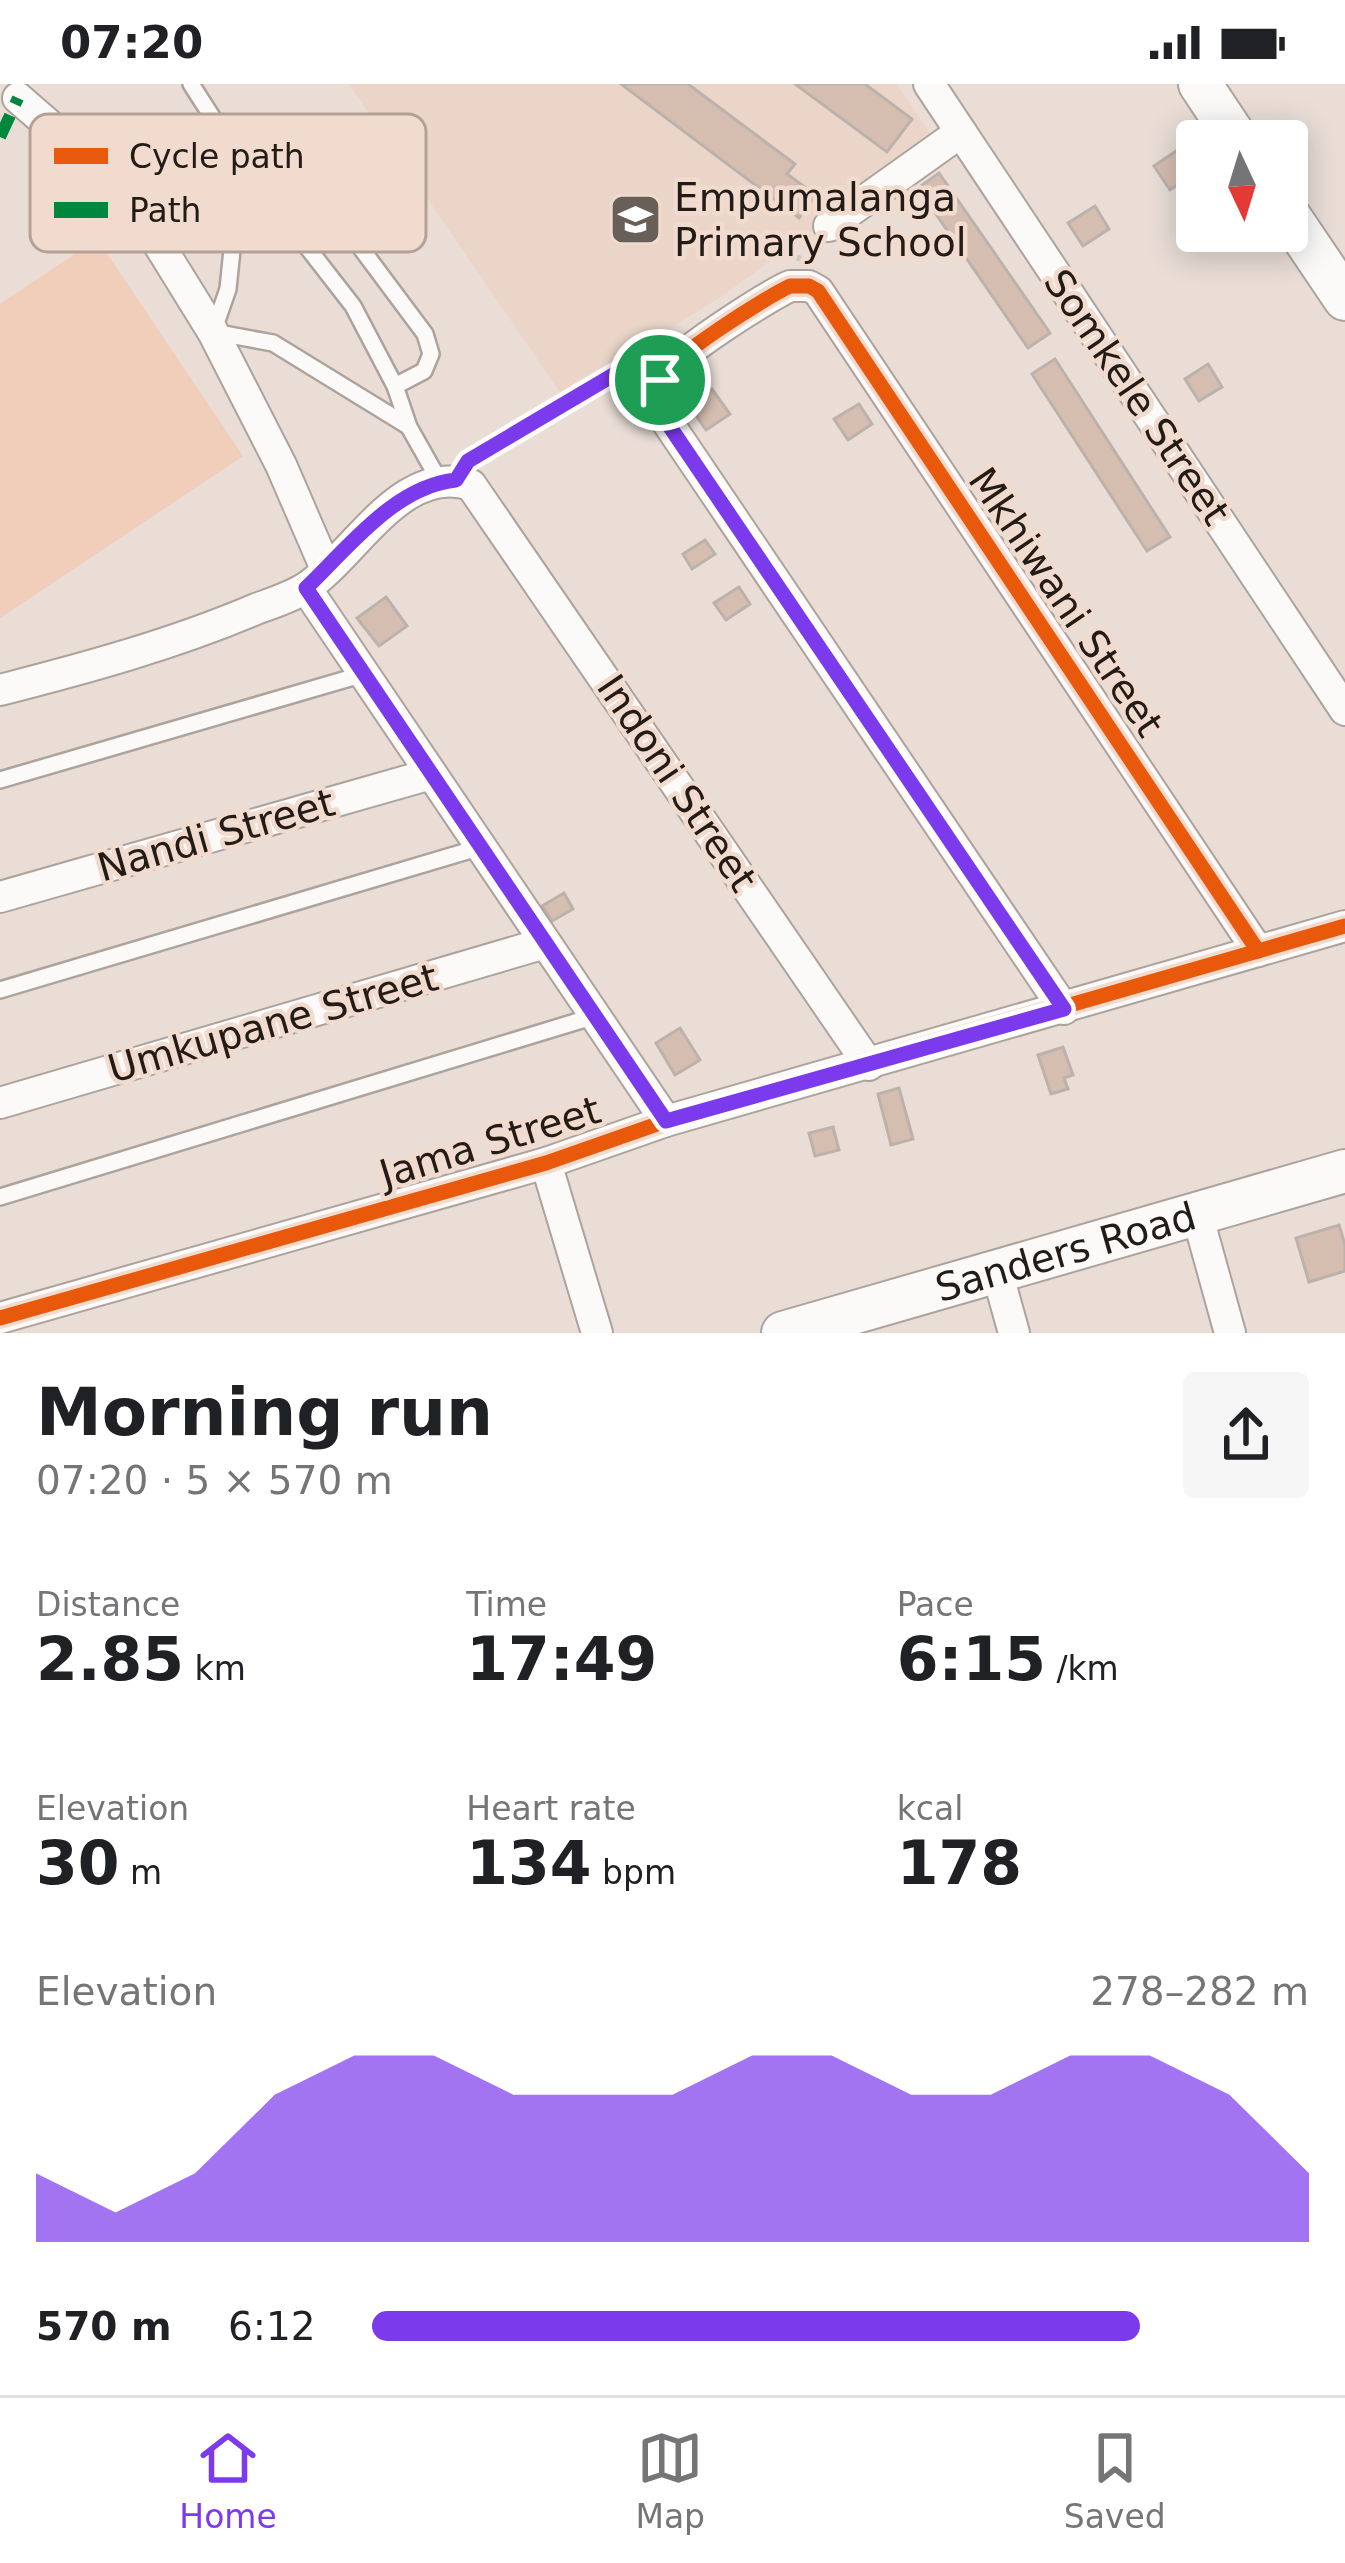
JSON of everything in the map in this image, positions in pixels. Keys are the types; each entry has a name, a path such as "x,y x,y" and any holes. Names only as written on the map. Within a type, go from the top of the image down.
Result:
{"street":[{"name":"Somkele Street","path":"929,84 1345,710"},
{"path":"1200,84 1224,120"},
{"path":"19,93 42,114"},
{"path":"829,226 961,133"},
{"path":"1308,244 1345,299"},
{"path":"161,252 213,332 281,465 316,579 364,674 666,1121"},
{"path":"804,288 667,369 658,393 668,424 1064,1009"},
{"name":"Mkhiwani Street","path":"804,288 1258,951"},
{"path":"0,691 232,620 316,579 410,494 448,481"},
{"name":"Indoni Street","path":"448,481 471,485 485,502 868,1065"},
{"name":"Nandi Street","path":"0,897 431,774"},
{"name":"Jama Street","path":"0,1318 546,1163 666,1121 1345,926"},
{"name":"Umkupane Street","path":"0,1103 545,943"},
{"path":"546,1163 597,1333"},
{"name":"Sanders Road","path":"801,1331 1345,1171"},
{"path":"1196,1214 1230,1333"},
{"path":"997,1272 1014,1333"}],"lane":[{"path":"191,84 210,114"},
{"path":"232,252 228,289 213,332 272,344 409,427"},
{"path":"311,252 353,306 394,386 409,427 448,481"},
{"path":"363,252 424,334 431,354 424,370 394,386"},
{"path":"0,780 364,674"},
{"path":"0,990 481,847"},
{"path":"0,1197 595,1016"}],"path":[{"path":"804,288 801,249 829,226"},
{"path":"448,481 468,461 620,371 660,380"}],"shaded area":[{"name":"Empumalanga Primary School","path":"349,84 897,84 936,142 722,296 563,397 426,197 426,114 370,114"},
{"path":"78,252 106,252 243,456 0,618 0,304"}],"building":[{"name":"Empumalanga Primary School","path":"621,84 688,84 795,164 787,174 816,195 799,218"},
{"name":"Empumalanga Primary School","path":"795,84 865,84 912,119 887,152"},
{"path":"1176,151 1176,186 1170,190 1154,166"},
{"path":"939,173 1050,333 1028,348 918,188"},
{"path":"1095,206 1109,229 1083,246 1068,223"},
{"path":"1055,359 1170,537 1147,551 1032,374"},
{"path":"1208,364 1222,387 1199,401 1185,379"},
{"path":"712,389 730,414 706,430 689,405"},
{"path":"859,404 872,424 848,440 834,419"},
{"path":"705,540 715,554 692,569 683,554"},
{"path":"739,587 750,604 726,620 714,603"},
{"path":"386,597 407,626 379,646 357,618"},
{"path":"564,893 573,909 552,921 542,906"},
{"path":"680,1028 700,1060 675,1075 656,1043"},
{"path":"1063,1047 1073,1075 1064,1078 1068,1089 1051,1094 1038,1055"},
{"path":"899,1088 913,1139 891,1145 878,1094"},
{"path":"833,1127 839,1150 815,1156 809,1133"},
{"path":"1339,1225 1345,1271 1309,1282 1296,1238"}],"marked path":[{"path":"0,137 18,98"}],"cycle path":[{"path":"1064,1009 668,423 659,390 668,369 720,329 790,286 818,291 1258,951"},
{"path":"0,1318 546,1163 666,1121 1345,926"}],"place":[{"name":"Empumalanga Primary School","path":"635,219"}],"route":[{"path":"620,371 660,380 658,393 668,424 1064,1009 666,1121 306,588 410,494 456,480 468,461 620,371"}]}
